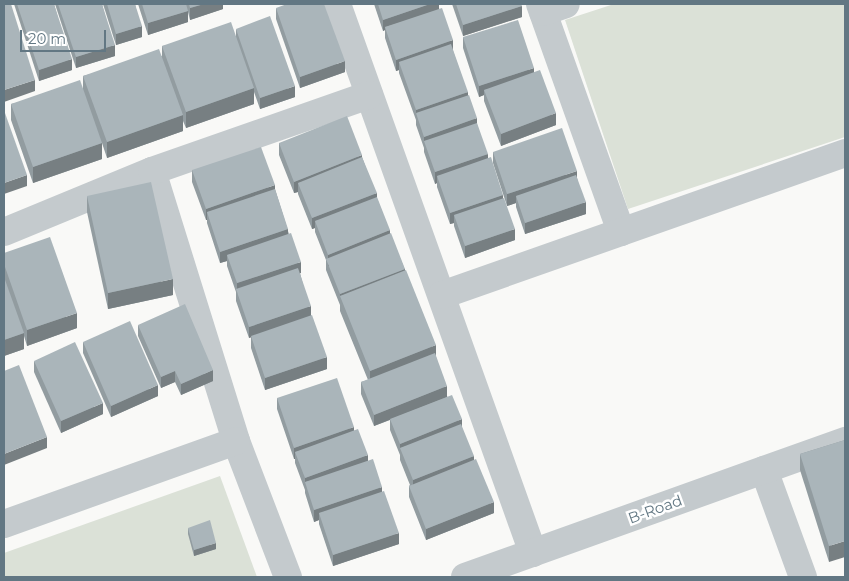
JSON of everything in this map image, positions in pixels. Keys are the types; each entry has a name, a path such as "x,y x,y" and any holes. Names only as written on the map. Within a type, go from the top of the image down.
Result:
{"street":[{"path":"337,4 533,553"},
{"path":"549,6 621,232"},
{"path":"4,232 152,171 369,96"},
{"path":"442,295 845,153"},
{"path":"152,171 236,441 288,577"},
{"path":"4,524 236,441"},
{"name":"B-Road","path":"464,577 845,441"},
{"path":"764,470 803,577"}],"shaded area":[{"path":"614,4 845,4 845,137 628,209 565,20"},
{"path":"220,476 257,577 4,577 4,553"}],"building":[{"path":"11,4 35,80 4,90 4,5"},
{"path":"17,4 54,4 72,59 39,70"},
{"path":"58,4 102,4 115,45 76,57"},
{"path":"107,4 135,4 142,26 116,34"},
{"path":"142,4 186,4 188,11 148,23"},
{"path":"189,4 204,4 190,8"},
{"path":"287,4 324,4 345,61 300,77 276,8"},
{"path":"378,4 430,4 383,20"},
{"path":"456,4 521,4 522,6 463,25"},
{"path":"442,8 453,40 396,60 385,27"},
{"path":"270,16 295,86 260,98 236,29"},
{"path":"518,20 534,68 479,86 463,37"},
{"path":"231,22 254,88 186,112 162,46"},
{"path":"451,44 468,92 416,110 399,62"},
{"path":"159,49 183,115 107,142 83,76"},
{"path":"540,70 556,113 501,134 484,90"},
{"path":"80,80 102,143 33,167 11,104"},
{"path":"469,95 477,118 424,137 416,113"},
{"path":"4,114 27,175 4,183"},
{"path":"347,116 362,155 294,182 279,143"},
{"path":"477,123 488,154 435,172 424,141"},
{"path":"562,128 577,171 507,194 493,152"},
{"path":"261,147 275,185 206,209 192,170"},
{"path":"362,157 377,193 312,218 298,183"},
{"path":"491,157 503,195 450,213 437,176"},
{"path":"576,175 586,202 525,223 516,196"},
{"path":"151,182 173,279 108,293 87,196"},
{"path":"275,189 288,229 220,252 207,212"},
{"path":"377,197 390,230 328,255 315,221"},
{"path":"504,198 515,229 465,246 454,215"},
{"path":"291,233 301,262 237,283 227,255"},
{"path":"391,233 405,269 340,294 326,259"},
{"path":"50,237 77,313 27,330 4,264 4,253"},
{"path":"298,268 311,306 249,327 236,289"},
{"path":"406,270 436,345 370,371 340,296"},
{"path":"4,277 24,333 4,340"},
{"path":"185,304 213,370 181,384 175,371 161,377 138,325"},
{"path":"312,315 327,357 265,378 251,336"},
{"path":"130,321 158,385 111,406 83,342"},
{"path":"75,342 103,403 61,421 34,361"},
{"path":"435,353 447,386 374,415 361,382"},
{"path":"19,365 47,437 4,454 4,371"},
{"path":"337,378 354,427 294,448 277,398"},
{"path":"452,395 462,419 400,444 390,419"},
{"path":"461,424 474,456 413,480 400,448"},
{"path":"358,429 368,455 305,478 295,452"},
{"path":"845,440 845,541 829,546 800,454"},
{"path":"373,459 382,487 314,510 305,482"},
{"path":"476,459 494,502 426,529 409,486"},
{"path":"384,491 399,533 333,555 319,513"},
{"path":"210,520 216,543 194,550 188,528"}]}
